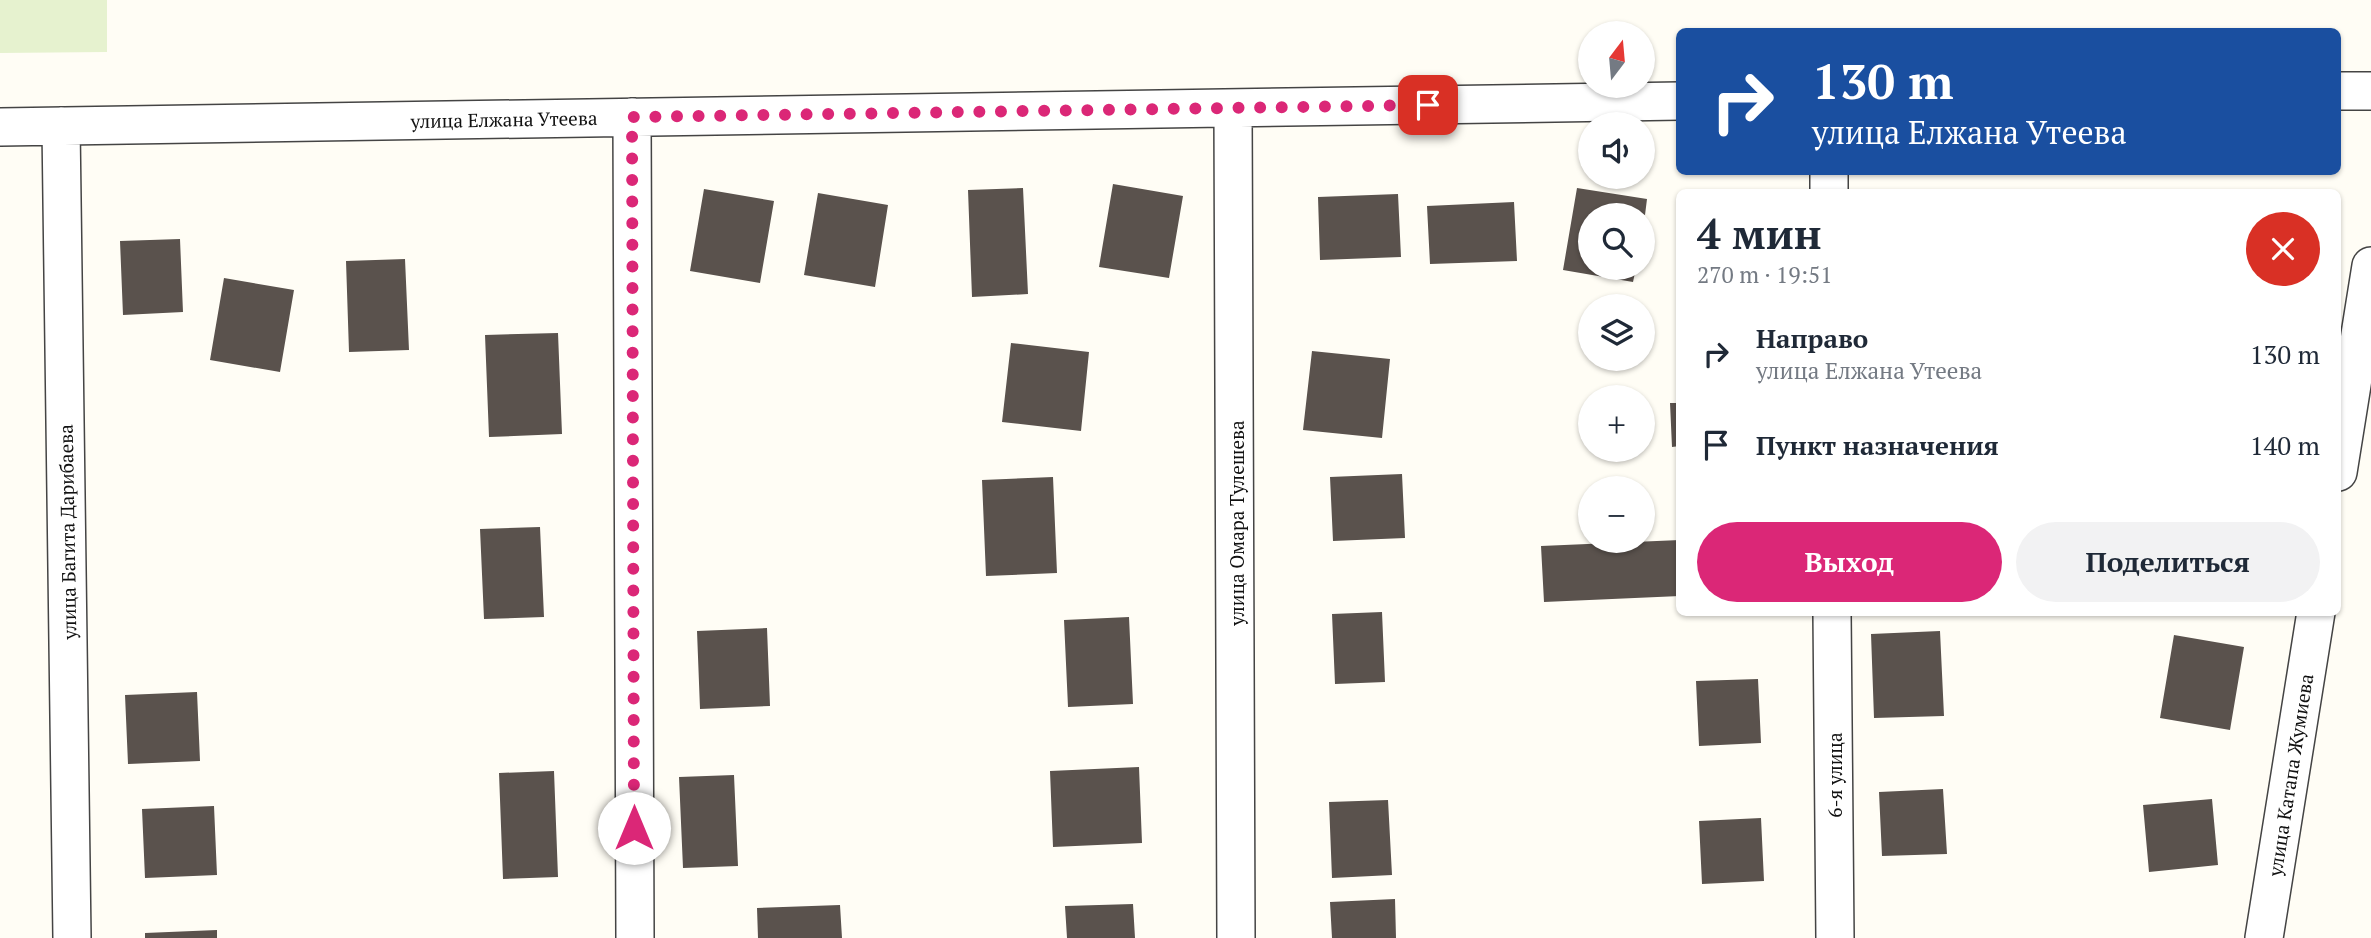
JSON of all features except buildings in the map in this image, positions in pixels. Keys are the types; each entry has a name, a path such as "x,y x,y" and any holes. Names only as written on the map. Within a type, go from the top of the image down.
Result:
{"street":[{"path":"2341,91 2371,91"},
{"name":"улица Елжана Утеева","path":"0,127 1676,102"},
{"name":"улица Омара Тулешева","path":"1233,108 1236,938"},
{"path":"632,117 635,938"},
{"name":"улица Багита Дарибаева","path":"61,126 72,938"},
{"path":"2341,453 2371,265"},
{"name":"6-я улица","path":"1832,616 1835,938"},
{"name":"улица Катапа Жумиева","path":"2264,938 2315,616"}],"green space":[{"path":"0,0 107,0 107,52 0,53"}],"route":[{"path":"634,828 632,117 1428,105"}]}
